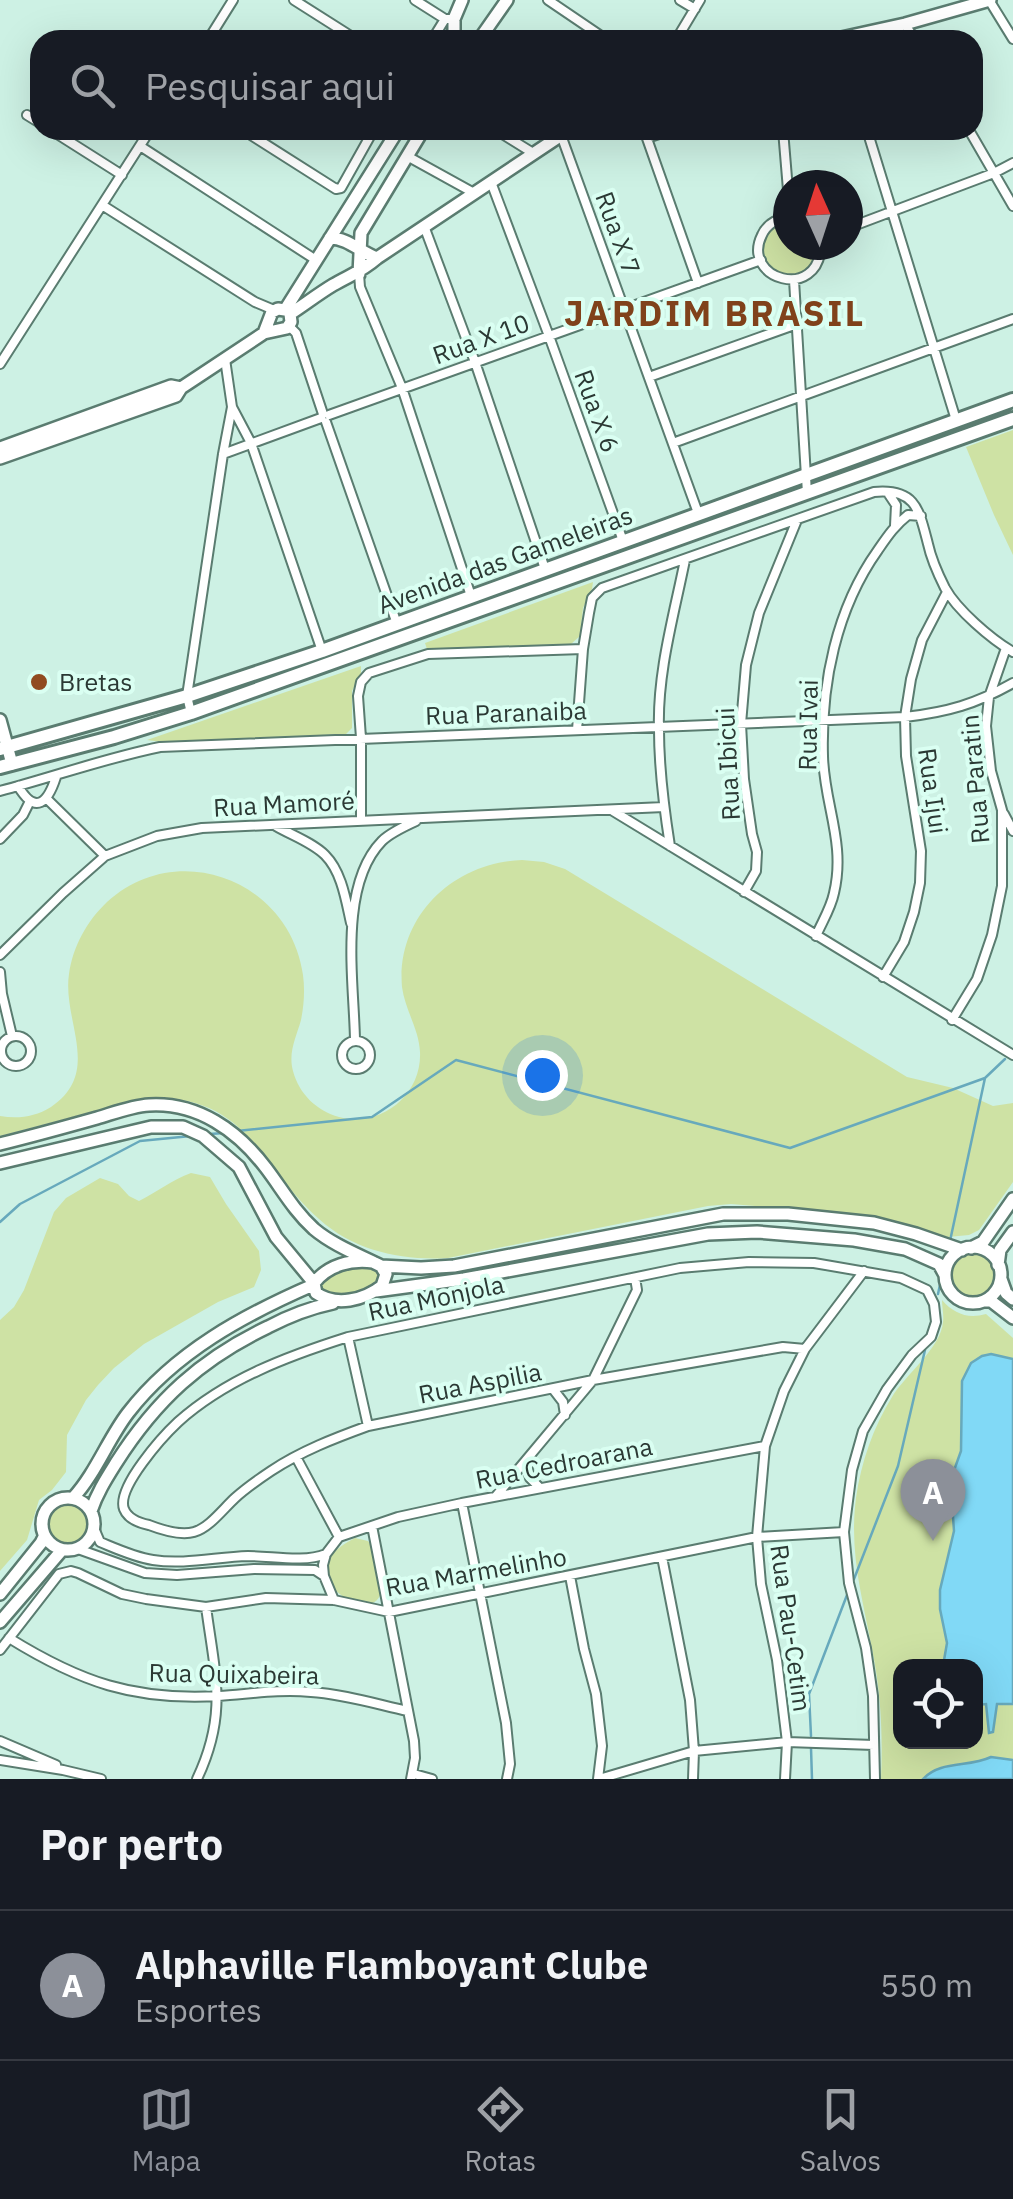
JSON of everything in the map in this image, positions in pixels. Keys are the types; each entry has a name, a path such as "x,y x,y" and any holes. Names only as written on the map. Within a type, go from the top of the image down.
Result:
{"main road":[{"name":"Avenida das Gameleiras","path":"4,748 187,696 322,650 1013,400"},
{"name":"Avenida das Gameleiras","path":"6,766 114,738 191,712 1013,419"},
{"path":"458,618 472,607 472,596"}],"street":[{"path":"214,30 233,0"},
{"path":"294,0 341,30"},
{"path":"415,0 450,19"},
{"path":"441,30 462,0"},
{"path":"488,30 506,0"},
{"path":"548,0 593,30"},
{"path":"680,0 698,4 682,30"},
{"path":"936,15 940,0"},
{"path":"878,30 990,0 1013,40"},
{"path":"450,19 452,30"},
{"path":"905,24 909,30"},
{"path":"66,140 122,176"},
{"path":"0,364 144,140"},
{"path":"259,140 336,189 367,140"},
{"path":"274,323 392,140"},
{"path":"418,140 361,233 355,279 402,388 472,596"},
{"path":"512,140 533,153"},
{"path":"0,458 176,396 274,323 330,287 355,279 377,258 554,140"},
{"name":"Rua X 7","path":"567,140 698,514"},
{"path":"647,140 698,282"},
{"path":"784,140 786,170"},
{"path":"869,140 956,420"},
{"path":"974,140 1013,206"},
{"path":"140,146 313,265"},
{"path":"408,156 474,193"},
{"path":"863,223 1013,163"},
{"name":"Rua X 6","path":"490,182 622,541"},
{"path":"102,206 255,302 274,323 296,333 397,624"},
{"path":"773,223 764,231 758,250 760,260 774,276 794,280 811,272 818,260"},
{"path":"424,226 545,569"},
{"path":"330,238 348,241 359,252 377,258"},
{"name":"Rua X 10","path":"222,454 760,260"},
{"path":"313,265 314,281 330,287"},
{"path":"794,280 808,493"},
{"path":"672,443 1013,319"},
{"path":"648,376 797,324"},
{"path":"225,360 232,406 251,443 322,650"},
{"path":"0,448 171,386 182,388"},
{"path":"191,712 187,696 232,406"},
{"path":"886,491 896,505 895,526"},
{"path":"578,730 583,649 592,598 602,588 874,492 896,492 916,505 947,592 976,624 1009,650"},
{"path":"895,526 908,515 921,516"},
{"name":"Rua Ibicui","path":"744,892 756,870 757,852 744,779 741,724 746,666 759,613 797,518"},
{"name":"Rua Ivai","path":"816,936 834,897 838,866 837,837 823,760 826,682 837,635 866,566 895,526"},
{"path":"768,529 786,545"},
{"path":"670,846 658,727 664,667 686,560"},
{"path":"668,566 681,579"},
{"name":"Rua Ijui","path":"883,977 904,942 920,883 921,850 906,756 911,679 922,640 947,592"},
{"path":"938,608 958,604"},
{"path":"361,820 358,696 361,682 370,673 428,654 583,649"},
{"name":"Rua Paratin","path":"952,1020 977,979 992,935 1002,886 1002,810 991,772 986,726 989,697 1009,650"},
{"name":"Rua Paranaiba","path":"0,791 117,755 160,747 906,717 946,712 989,697 1013,683"},
{"path":"0,720 6,766"},
{"path":"18,786 24,797 39,803 46,799 56,776"},
{"path":"46,799 105,856"},
{"path":"0,840 30,801"},
{"name":"Rua Mamoré","path":"0,955 105,856 157,836 202,828 664,807"},
{"path":"1002,810 1013,831"},
{"path":"614,811 1012,1055"},
{"path":"355,1040 352,927 357,891 364,869 383,840 418,820"},
{"path":"272,825 325,855 344,891 352,927"},
{"path":"1003,859 1012,852"},
{"path":"344,891 357,891"},
{"path":"0,972 12,1036"},
{"path":"12,1036 25,1038 30,1046 31,1054 23,1064 14,1066 3,1058 2,1045 12,1036"},
{"path":"0,1144 148,1104 192,1110 208,1116 240,1139 315,1230 377,1264 386,1274 386,1281 376,1291 362,1298 304,1310 250,1335 186,1377 125,1449 96,1496 91,1510 100,1542 151,1560 177,1562 249,1556 316,1558 326,1554 339,1538 296,1456"},
{"path":"0,1164 151,1127 183,1127 204,1136 239,1167 276,1236 316,1293 322,1298 346,1300"},
{"path":"1013,1199 983,1242 954,1256 945,1274 946,1284 957,1298 974,1303 991,1301 1013,1318"},
{"path":"73,1498 128,1414 161,1376 201,1344 313,1284 338,1265 351,1262 421,1268 454,1266 723,1214 755,1212 874,1223 990,1253 998,1264"},
{"path":"376,1291 464,1279 708,1234 758,1232 905,1248 938,1264 945,1274"},
{"path":"1013,1232 1000,1250 998,1264 1006,1293 1013,1299"},
{"name":"Rua Monjola","path":"192,1532 138,1522 126,1514 122,1498 153,1448 180,1420 253,1372 348,1337 680,1268 749,1262 814,1263 901,1278 926,1290 934,1304 936,1322 931,1337 887,1389 863,1431 852,1470 844,1532"},
{"path":"278,1302 295,1283 296,1263"},
{"name":"Rua Pau-Cetim","path":"785,1779 788,1742 777,1660 760,1584 757,1538 765,1446 784,1391 805,1349 864,1271"},
{"path":"496,1496 593,1380 637,1290 636,1278"},
{"path":"984,1301 992,1296 1001,1280"},
{"path":"348,1337 368,1426"},
{"name":"Rua Aspilia","path":"192,1532 296,1456 368,1426 593,1380 783,1348 805,1349"},
{"path":"603,1359 619,1376"},
{"path":"553,1389 563,1402 565,1415"},
{"name":"Rua Cedroarana","path":"339,1538 398,1517 462,1502 765,1446"},
{"path":"526,1461 530,1478 540,1488"},
{"path":"91,1510 73,1498 56,1500 44,1512 44,1536 62,1550 78,1549 145,1573 177,1576 254,1569 315,1570 324,1576"},
{"path":"462,1502 506,1723 510,1764 507,1779"},
{"path":"372,1526 414,1741 413,1776 432,1779"},
{"path":"78,1549 86,1544 94,1528"},
{"path":"844,1532 873,1696 875,1779"},
{"name":"Rua Marmelinho","path":"9,1638 59,1574 71,1572 122,1594 206,1607 266,1598 334,1600 388,1612 757,1538 844,1532"},
{"path":"0,1594 44,1536"},
{"path":"0,1622 62,1550"},
{"path":"326,1554 324,1576 334,1600"},
{"path":"662,1557 690,1700 693,1779"},
{"path":"570,1576 596,1694 602,1746 598,1779 694,1751 788,1742 874,1745"},
{"path":"197,1779 216,1728 218,1696 206,1607"},
{"path":"0,1650 9,1638"},
{"name":"Rua Quixabeira","path":"9,1638 49,1663 91,1682 133,1692 218,1696 312,1692 408,1711"},
{"path":"2,1760 10,1754 4,1744"},
{"path":"4,1744 64,1770"},
{"path":"2,1760 100,1779"}],"green space":[{"path":"773,227 773,260 814,260 796,275 774,271 762,253 767,232"},
{"path":"1013,430 1013,555 966,447"},
{"path":"593,582 583,608 580,636 571,644 427,649 425,643"},
{"path":"361,666 352,691 352,728 346,734 147,740"},
{"path":"522,860 565,869 907,1077 953,1088 993,1106 1013,1103 1013,1182 979,1230 948,1237 874,1216 731,1204 448,1258 414,1258 380,1252 333,1230 298,1198 247,1136 207,1107 180,1100 145,1098 0,1136 0,1116 26,1116 51,1107 75,1078 77,1045 68,992 74,954 100,909 135,883 166,873 197,872 227,879 254,893 277,915 294,942 303,975 303,1009 291,1058 296,1079 316,1106 339,1117 355,1119 370,1118 396,1105 414,1082 419,1068 419,1044 402,987 403,961 419,916 453,882 497,863"},
{"path":"191,1173 210,1177 259,1251 261,1270 254,1287 218,1302 144,1344 98,1385 67,1435 66,1472 39,1500 27,1540 0,1571 0,1320 24,1290 54,1212 66,1198 100,1178 118,1184 139,1201"},
{"path":"973,1252 989,1259 996,1275 989,1291 973,1298 957,1291 950,1275 957,1259"},
{"path":"364,1265 379,1269 382,1280 361,1294 331,1296 320,1291 319,1282 340,1269"},
{"path":"942,1300 962,1314 986,1314 1013,1338 1013,1779 881,1779 877,1681 855,1556 856,1498 879,1421 892,1397 936,1342 943,1319"},
{"path":"68,1501 84,1508 91,1524 84,1540 68,1547 52,1540 45,1524 52,1508"},
{"path":"355,1538 368,1541 372,1547 380,1591 373,1603 348,1600 328,1580 327,1566 335,1552"}],"water":[{"path":"982,1356 1013,1359 1013,1704 997,1704 993,1732 989,1733 983,1704 983,1659 944,1659 947,1643 940,1609 940,1590 954,1531 951,1488 961,1451 962,1381 971,1363"},
{"path":"991,1757 1013,1760 1013,1779 923,1779 938,1769"}],"waterway":[{"path":"237,1131 372,1117 456,1060 790,1148 985,1078 1005,1059"},
{"path":"950,1241 985,1078"},
{"path":"209,1134 225,1133"},
{"path":"0,1222 20,1204 140,1141 191,1136"},
{"path":"938,1294 941,1280"},
{"path":"929,1330 932,1320"},
{"path":"854,1579 898,1466 925,1350"},
{"path":"811,1736 809,1694 847,1595"},
{"path":"811,1748 812,1779"}],"place":[{"name":"Bretas","path":"39,682"},
{"name":"Alphaville Flamboyant Clube","path":"933,1541"}],"district":[{"name":"JARDIM BRASIL","path":"715,314"}]}
